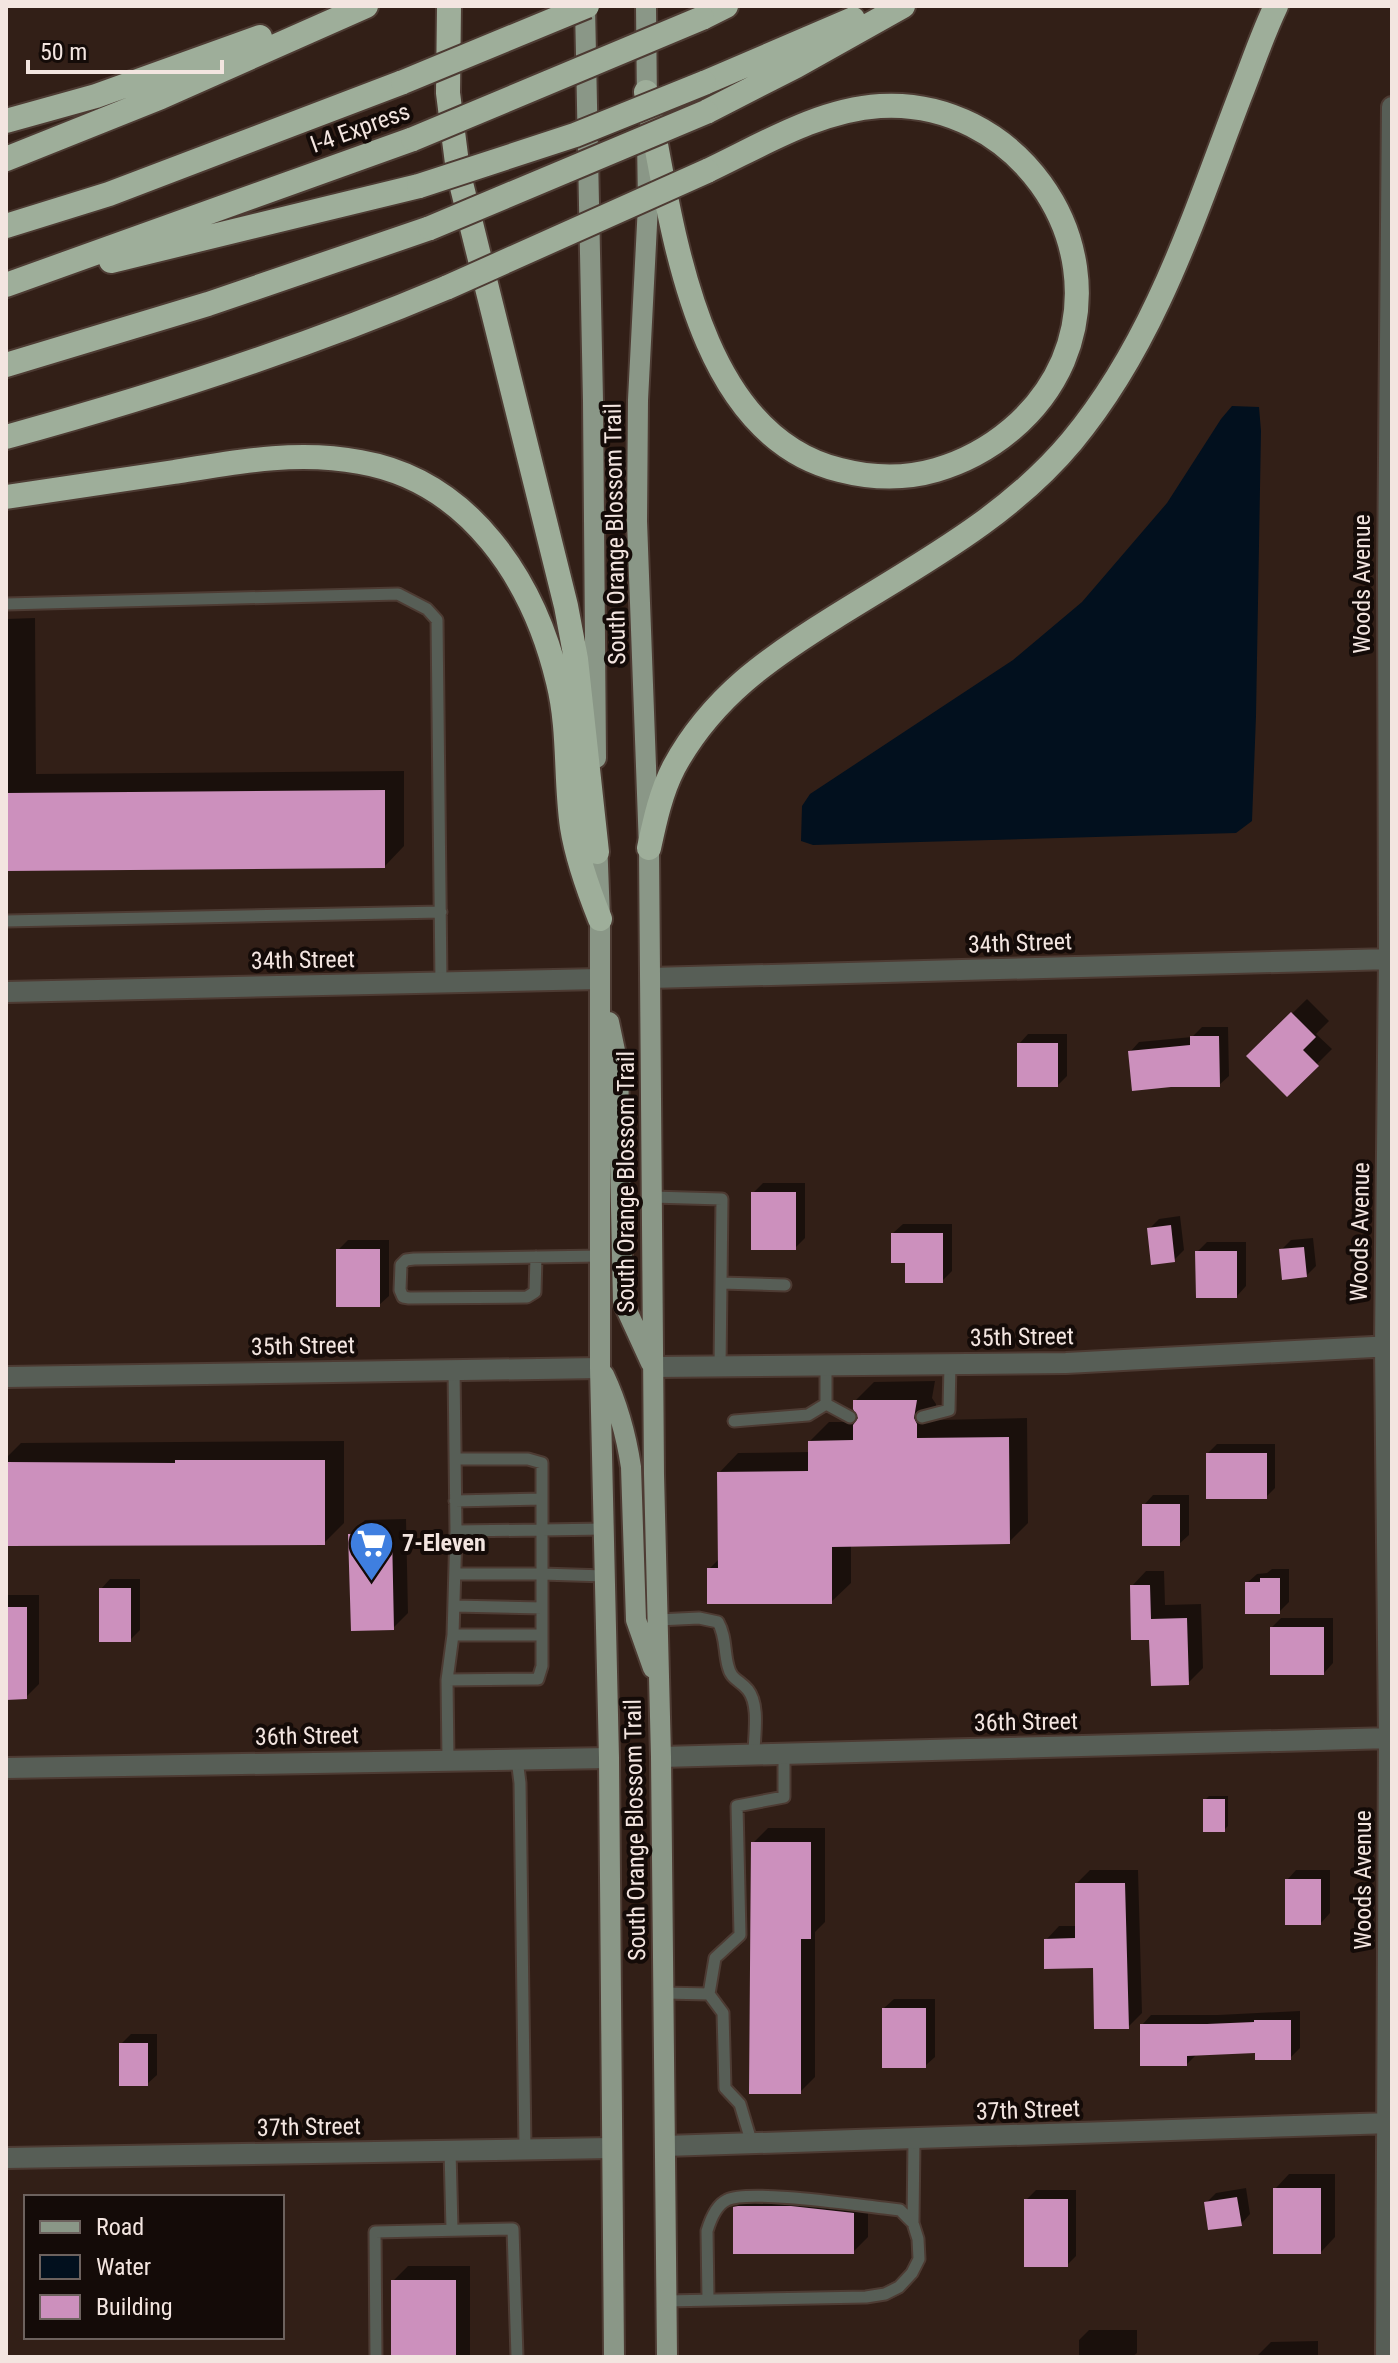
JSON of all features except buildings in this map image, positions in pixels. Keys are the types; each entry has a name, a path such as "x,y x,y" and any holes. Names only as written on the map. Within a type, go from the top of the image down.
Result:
{"highway":[{"path":"6,121 96,96 354,6"},
{"path":"6,159 161,97 366,6"},
{"path":"449,6 448,93 458,171 566,606 576,659 597,852"},
{"name":"I-4 Express","path":"6,226 109,194 403,82 586,6"},
{"name":"I-4 Express","path":"6,285 413,139 726,6"},
{"path":"6,285 419,186 575,135 883,6"},
{"path":"6,365 195,309 430,228 706,112 903,6"},
{"path":"649,848 659,805 673,770 690,740 734,688 796,642 969,533 1044,472 1072,441 1109,391 1141,339 1164,293 1276,6"},
{"path":"6,437 241,366 334,334 448,287 707,171 803,125 866,108 904,106 954,117 988,133 1017,155 1040,180 1058,211 1070,247 1075,284 1074,313 1066,351 1051,382 1024,418 995,443 968,458 929,472 887,477 844,471 810,460 777,439 738,398 702,328 684,271 646,92"},
{"path":"6,497 259,459 303,457 374,465 402,474 445,498 479,525 505,557 528,595 550,651 564,712 574,836 581,868 600,919"}],"main road":[{"name":"South Orange Blossom Trail","path":"586,6 600,919 600,1368 609,1758 614,2357"},
{"name":"South Orange Blossom Trail","path":"646,6 648,205 638,400 637,521 649,848 667,2357"},
{"path":"600,979 618,1065 623,1302 653,1367"},
{"path":"600,1368 618,1406 628,1447 636,1620 659,1686"}],"street":[{"name":"Woods Avenue","path":"1386,2357 1390,2123 1388,1346 1392,107"},
{"name":"34th Street","path":"650,978 1390,959"},
{"name":"34th Street","path":"6,992 600,979"},
{"name":"35th Street","path":"653,1367 1066,1363 1388,1346"},
{"name":"35th Street","path":"6,1377 600,1368"},
{"name":"36th Street","path":"661,1757 1390,1738"},
{"name":"36th Street","path":"6,1768 609,1758"},
{"name":"37th Street","path":"665,2146 1390,2123"},
{"name":"37th Street","path":"6,2158 612,2148"}],"lane":[{"path":"6,604 398,594 427,609 437,620 441,982"},
{"path":"6,921 441,912"},
{"path":"652,1197 722,1199 720,1367"},
{"path":"536,1257 535,1292 527,1297 409,1298 403,1297 400,1290 401,1265 406,1260 536,1257 600,1256"},
{"path":"721,1283 785,1285"},
{"path":"922,1417 949,1410 950,1364"},
{"path":"826,1366 826,1404"},
{"path":"448,1760 447,1680 453,1635 456,1531 454,1370"},
{"path":"826,1404 850,1417"},
{"path":"734,1421 808,1415 826,1404"},
{"path":"447,1680 538,1679 542,1666 542,1463 528,1459 455,1459"},
{"path":"455,1501 542,1499"},
{"path":"456,1531 604,1529"},
{"path":"455,1574 605,1576"},
{"path":"454,1606 542,1608"},
{"path":"658,1620 699,1618 718,1622 723,1630 728,1668 733,1680 747,1689 753,1702 754,1754"},
{"path":"453,1635 542,1635"},
{"path":"752,2144 740,2104 725,2088 723,2013 709,1994 715,1958 740,1935 737,1806 784,1797 784,1754"},
{"path":"517,1759 520,1783 525,2149"},
{"path":"664,1993 709,1994"},
{"path":"666,2301 866,2297 885,2294 899,2287 912,2273 919,2259 913,2223 914,2140"},
{"path":"450,2150 452,2229"},
{"path":"708,2300 707,2231 709,2222 727,2200 773,2197 884,2208 900,2210 913,2223"},
{"path":"376,2357 375,2232 513,2229 517,2357"}],"water":[{"path":"1232,406 1259,407 1261,431 1252,821 1236,833 813,845 801,841 802,806 810,794 1013,660 1082,602 1167,503"}],"place":[{"name":"7-Eleven","path":"371,1582"}]}
